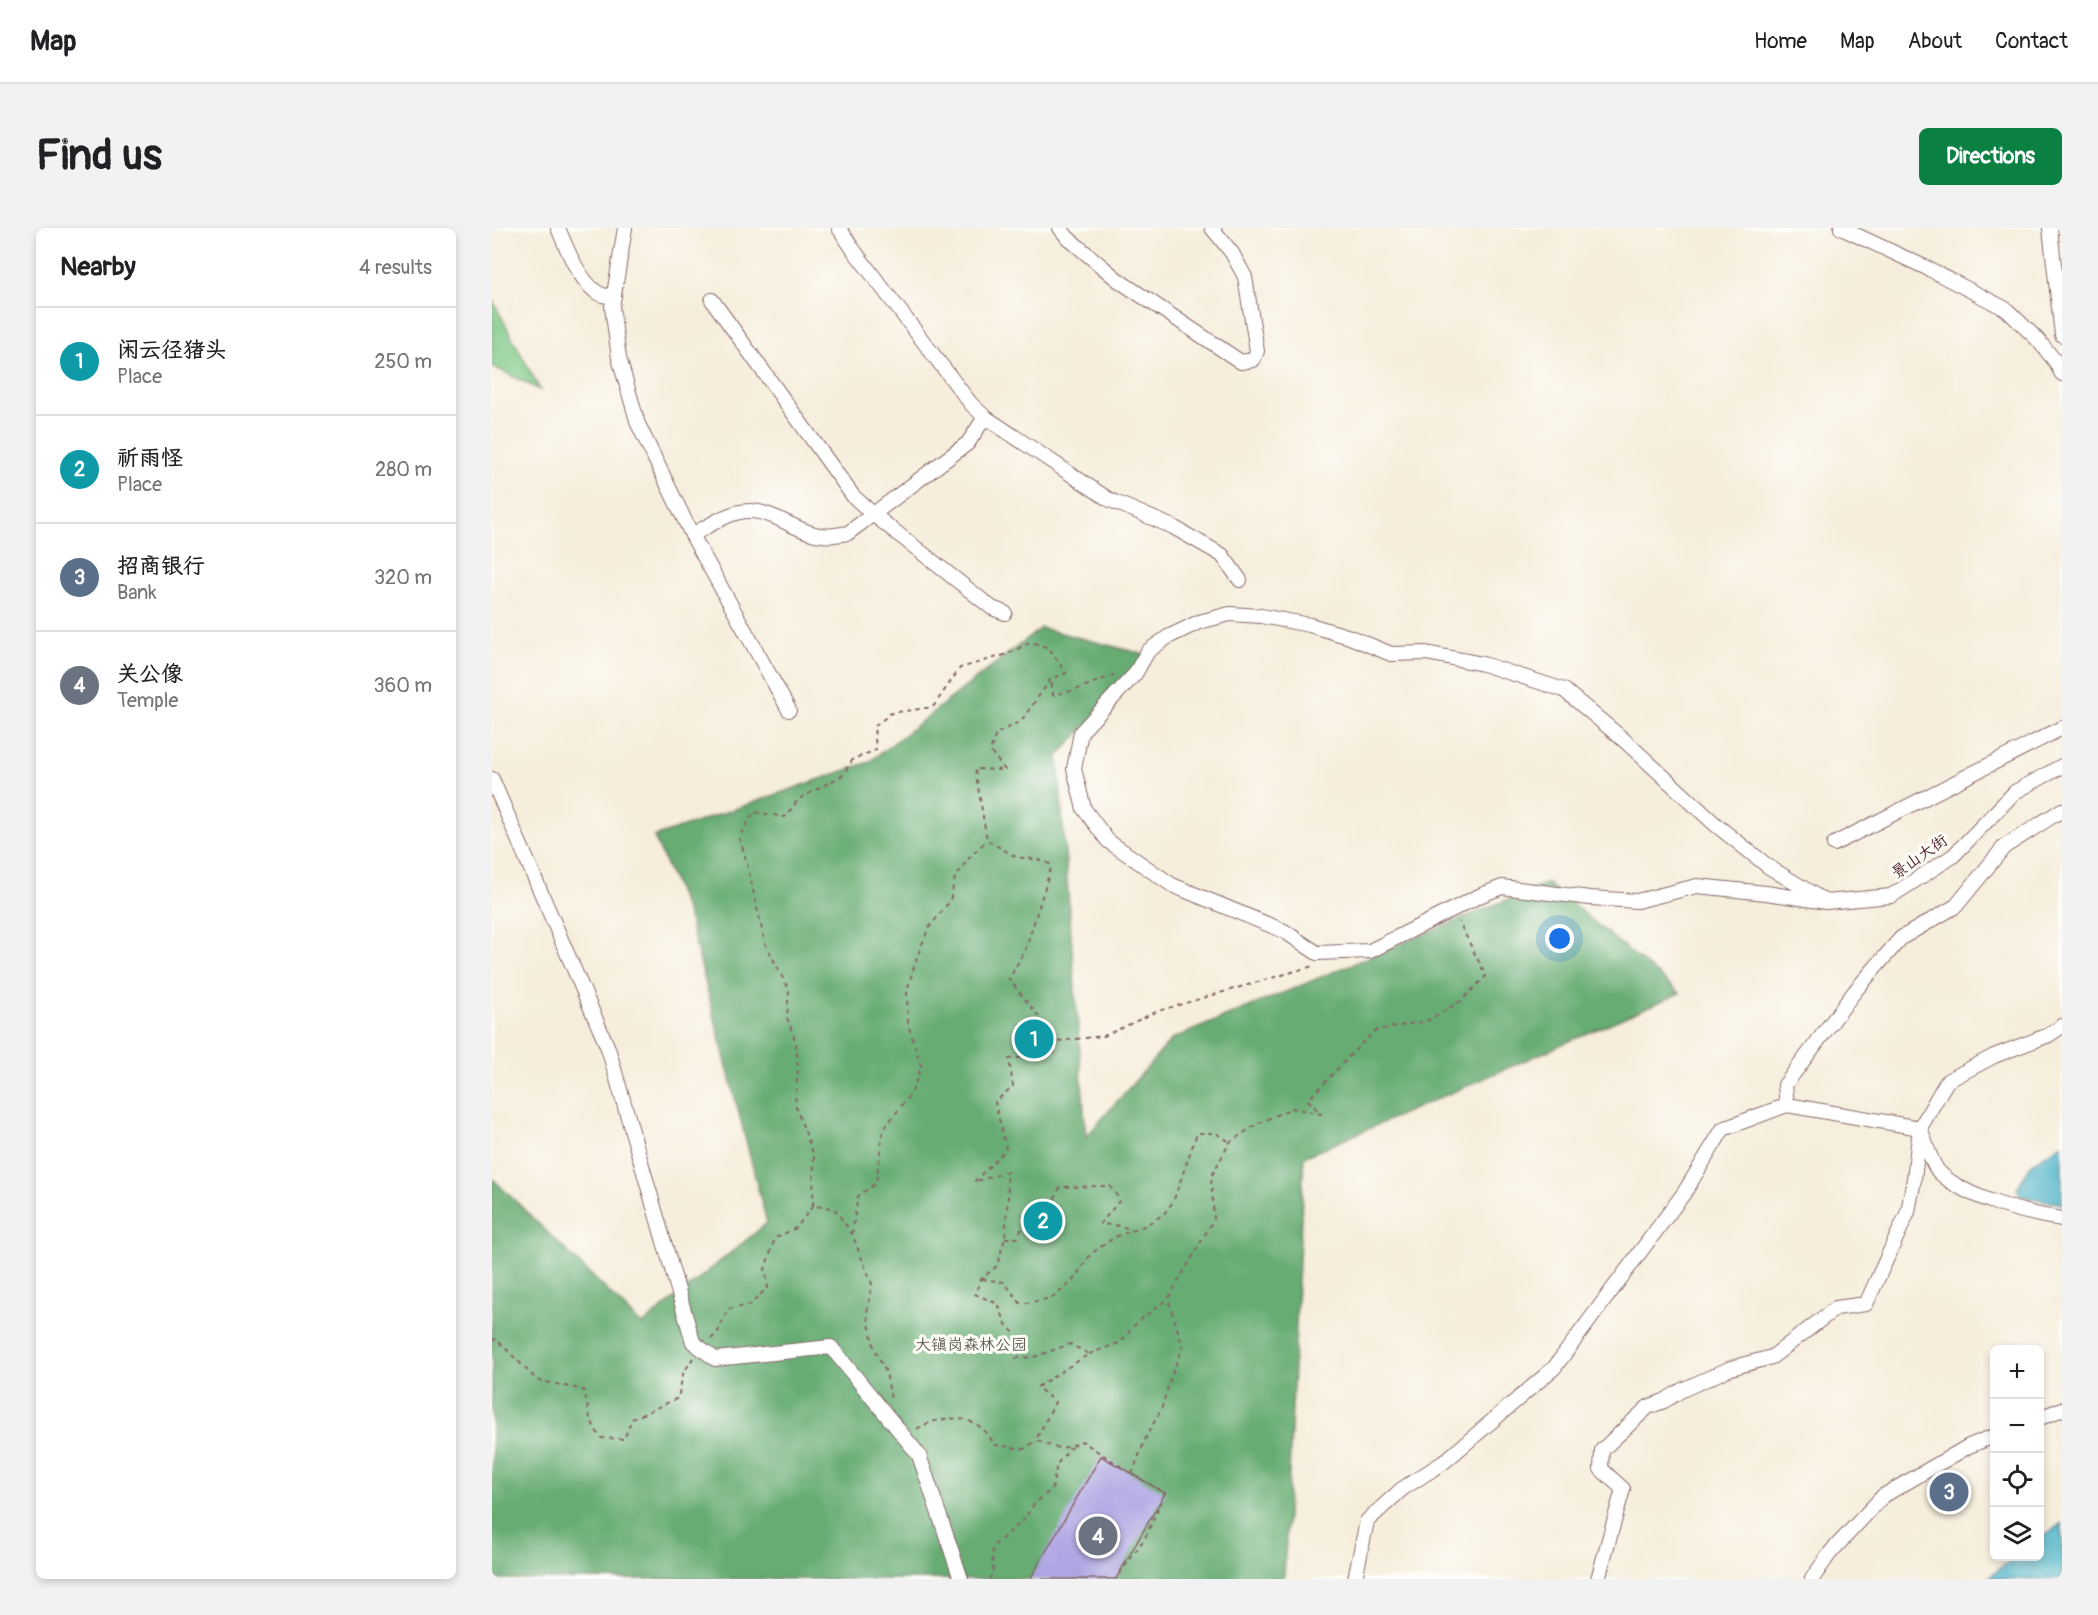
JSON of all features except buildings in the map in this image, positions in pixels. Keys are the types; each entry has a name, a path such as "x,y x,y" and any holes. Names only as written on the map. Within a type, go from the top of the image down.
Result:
{"street":[{"path":"558,228 571,259 596,292 603,296 614,296"},
{"path":"625,228 612,307 619,358 638,424 692,535 789,710"},
{"path":"839,228 971,404 985,417 1108,499 1173,527 1222,555 1240,580"},
{"path":"1060,228 1068,238 1118,280 1241,362 1253,360 1257,351 1245,277 1232,253 1212,228"},
{"path":"1840,228 1929,269 2006,309 2038,340 2062,374"},
{"path":"2050,228 2062,335"},
{"path":"711,300 854,496 874,515 992,608 1005,613"},
{"path":"692,535 732,514 748,511 767,514 815,534 831,536 848,533 968,443 985,417"},
{"name":"景山大街","path":"1826,902 1769,867 1716,825 1624,740 1564,690 1483,664 1426,653 1391,654 1350,637 1310,625 1262,616 1230,614 1199,622 1168,637 1148,651 1135,674 1081,732 1074,769 1084,809 1108,841 1172,885 1284,931 1317,952 1370,951 1479,896 1502,887 1590,898 1637,901 1697,886 1766,892 1826,902 1890,896 1953,856 2015,792 2062,766"},
{"path":"1834,844 2062,728"},
{"path":"492,778 608,1048 693,1342 715,1359 831,1347 920,1455 961,1579"},
{"path":"1787,1105 1785,1084 1855,991 1901,938 1956,906 2004,847 2062,810"},
{"path":"1598,1579 1623,1489 1600,1470 1602,1450 1648,1407 1731,1368 1772,1358 1836,1308 1866,1304 1908,1212 1920,1128 1947,1082 1994,1056 2049,1035 2062,1026"},
{"path":"1354,1579 1367,1521 1402,1490 1444,1462 1554,1368 1684,1193 1723,1129 1787,1105 1920,1128"},
{"path":"1920,1128 1938,1172 1975,1196 2038,1215 2062,1219"},
{"path":"2044,1416 2062,1409"},
{"path":"1812,1579 1830,1553 1883,1496 1969,1446 1990,1438"}],"path":[{"path":"492,1341 496,1339 537,1380 584,1390 590,1418 600,1438 624,1438 632,1419 678,1398 683,1374 700,1347 717,1334 728,1309 750,1305 768,1287 765,1269 775,1238 796,1228 813,1206 814,1156 795,1105 798,1068 796,1042 787,1018 789,990 765,943 739,837 754,812 784,817 799,799 843,775 854,759 876,750 874,727 891,713 933,707 960,668 1008,654 1031,642 1050,648 1066,673 1051,679 1021,721 996,734 990,751 1005,770 975,769 987,840"},
{"path":"1051,679 1053,695 1075,690 1111,675 1135,674"},
{"path":"987,840 1016,857 1040,860 1050,864 1026,948 1010,979 1058,1041"},
{"path":"852,1234 858,1196 876,1183 883,1130 912,1092 921,1066 908,1024 907,991 916,960 928,929 950,901 955,878 969,858 987,840"},
{"path":"904,1437 925,1424 960,1417 979,1426 995,1445 1024,1449 1036,1440 1055,1402 1037,1387 1089,1354 1121,1342 1138,1321 1168,1299 1214,1219 1211,1177 1230,1142 1257,1124 1292,1108 1321,1114 1308,1100 1377,1030 1427,1021 1461,1001 1486,976 1465,931"},
{"path":"1058,1041 1104,1036 1158,1011 1313,966"},
{"path":"1058,1041 1054,1053 1009,1059 1013,1086 995,1102 1006,1149 975,1182 1007,1172 1005,1238 997,1266 981,1278 975,1294 998,1304 1006,1324 1024,1344 1016,1358 1034,1358 1070,1344 1089,1354"},
{"path":"981,1278 1004,1282 1021,1304 1052,1298 1072,1282 1091,1254 1114,1237 1132,1231 1163,1215 1173,1202 1197,1133 1216,1133 1230,1142"},
{"path":"1005,1238 1017,1238 1027,1219 1047,1216 1060,1187 1110,1186 1120,1200 1100,1224 1122,1226 1132,1231"},
{"path":"813,1206 834,1208 852,1234 872,1284 867,1313 874,1348 886,1372 893,1406"},
{"path":"1132,1474 1147,1436 1161,1410 1183,1347 1168,1299"},
{"path":"1036,1440 1054,1448 1072,1446 1082,1441 1165,1493 1144,1538 1116,1579"},
{"path":"989,1579 993,1574 992,1547 1023,1521 1034,1504 1052,1489 1057,1464 1072,1446"}],"green space":[{"path":"492,299 540,390 492,366"},
{"name":"大镇岗森林公园","path":"1041,628 1151,656 1058,756 1086,1137 1172,1039 1547,883 1680,993 1304,1157 1284,1579 492,1579 492,1178 642,1325 767,1223 688,915 654,837 869,762"}],"water":[{"path":"2062,1144 2062,1204 2021,1196 2017,1188 2032,1163"},
{"path":"2062,1523 2062,1579 1986,1579 2010,1561 2044,1561 2044,1536"}],"place":[{"name":"闲云径猪头","path":"1034,1039"},
{"name":"祈雨怪","path":"1043,1221"},
{"name":"招商银行","path":"1949,1492"},
{"name":"关公像","path":"1098,1536"}]}
